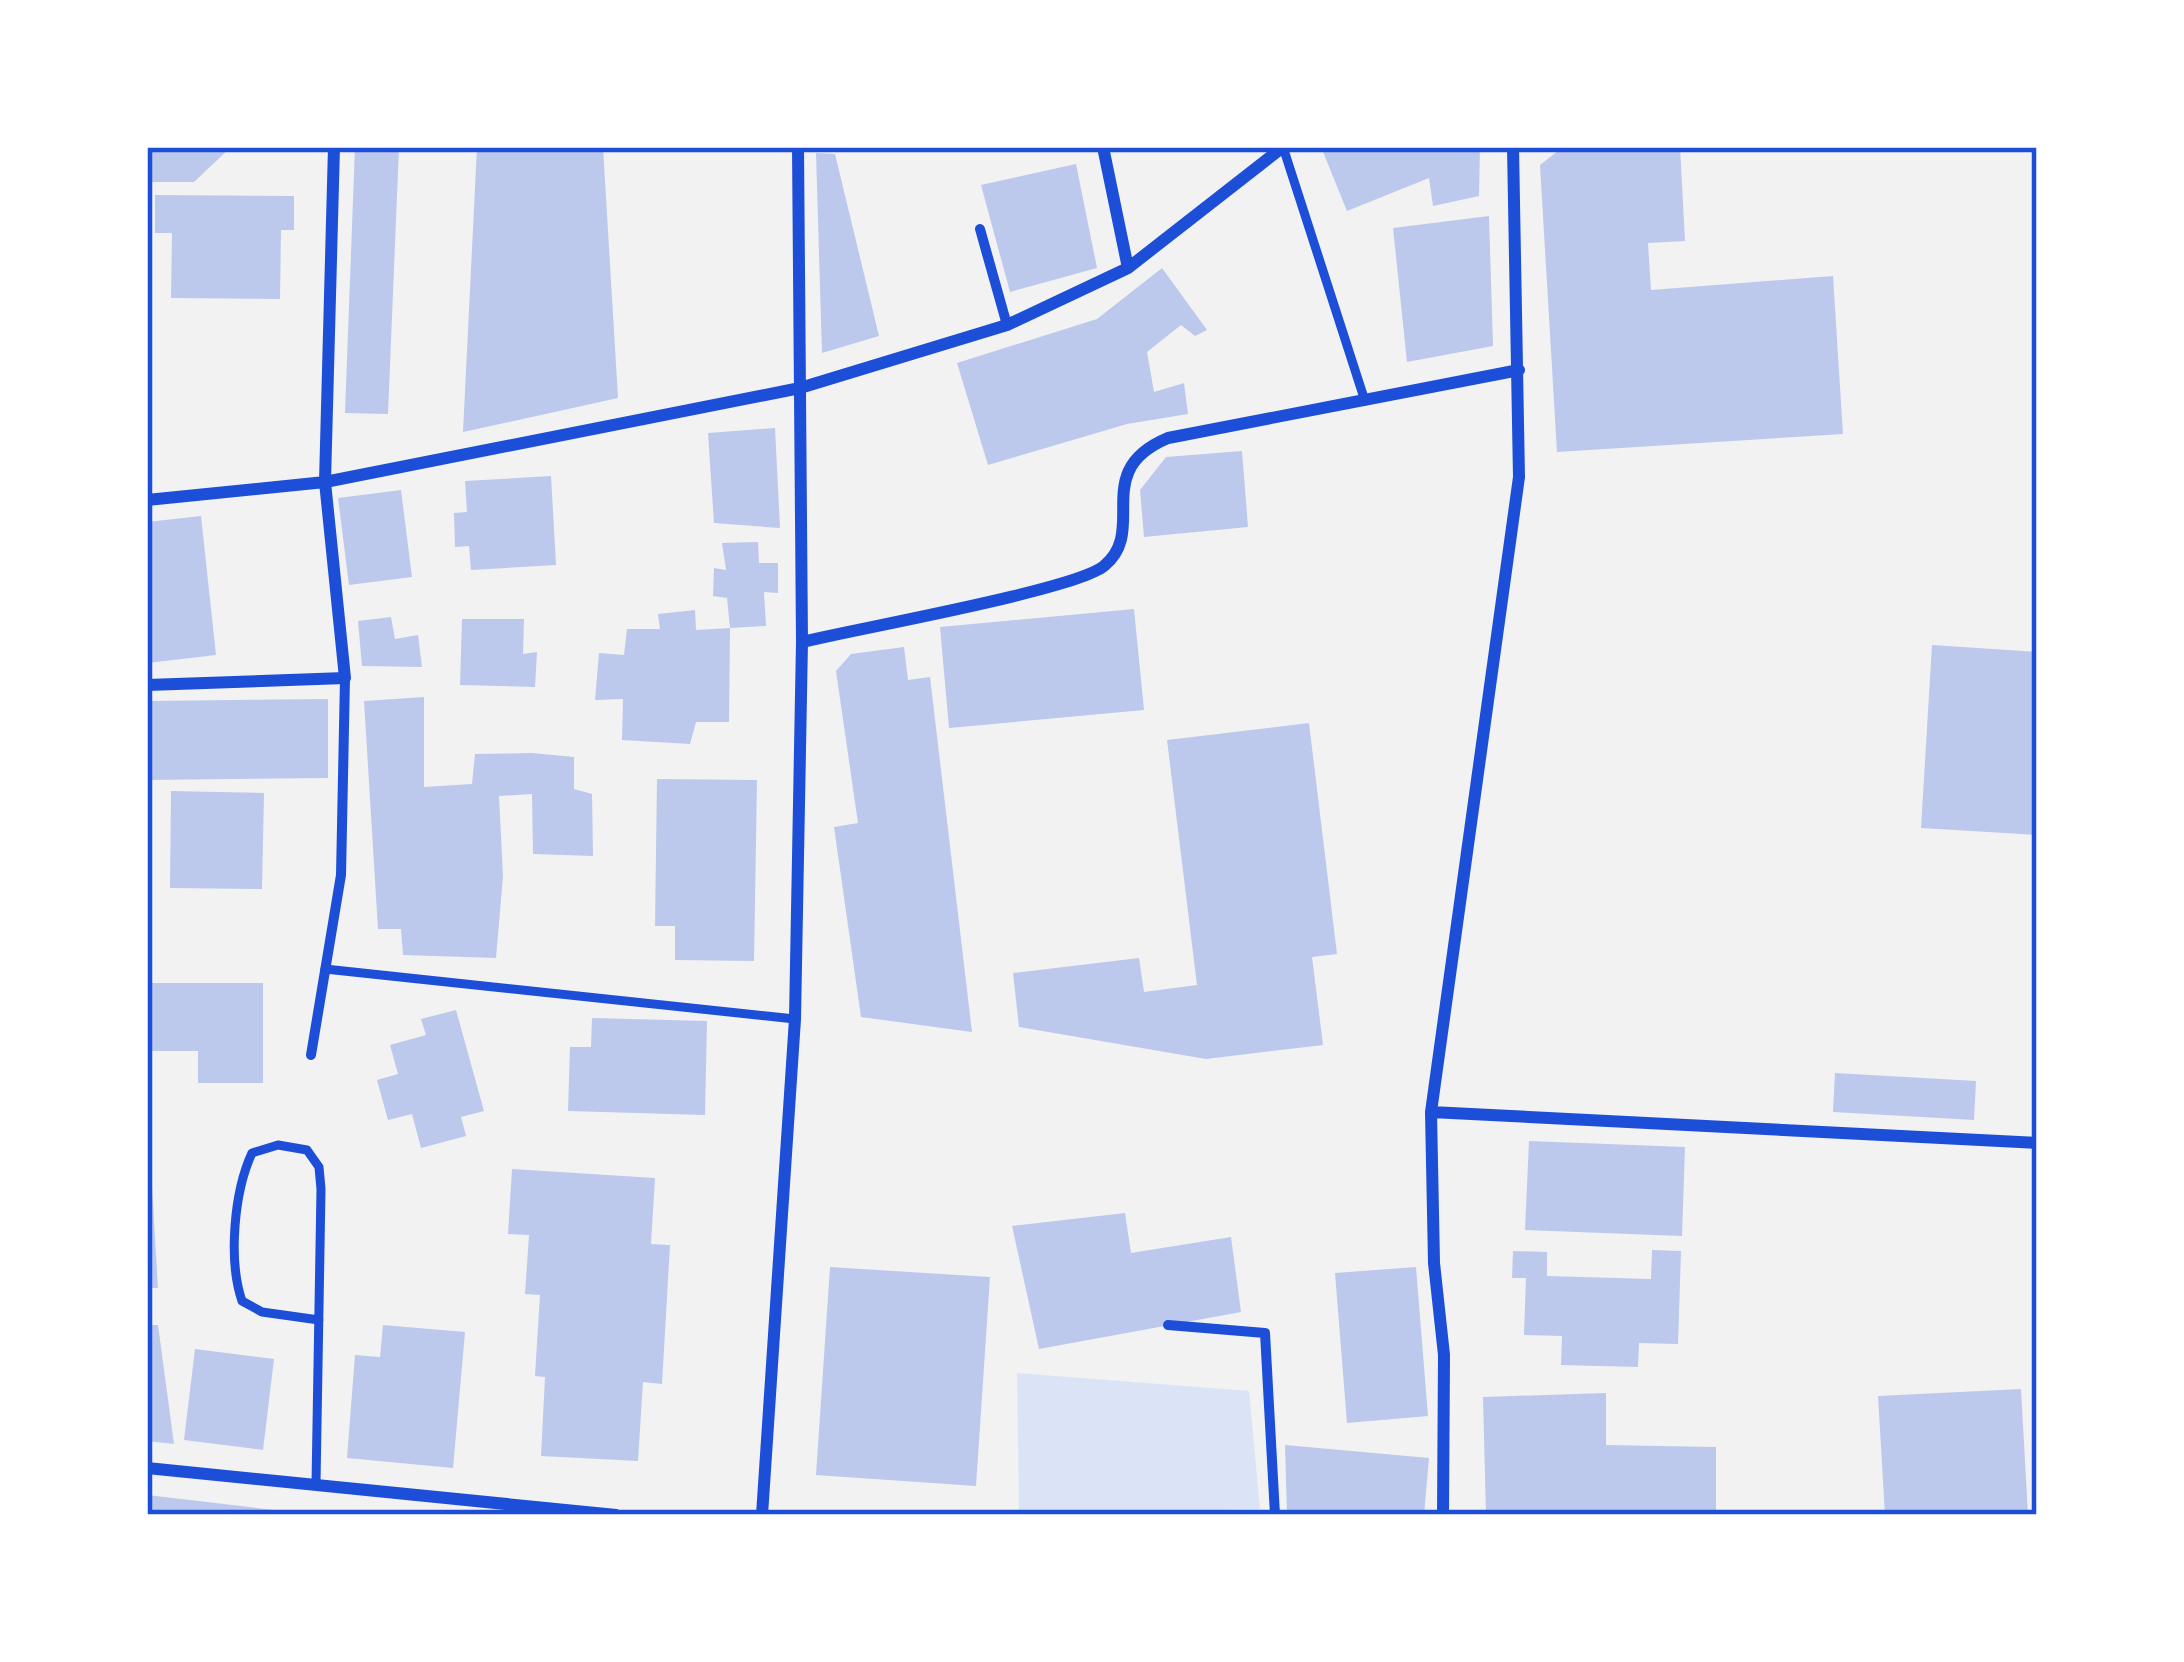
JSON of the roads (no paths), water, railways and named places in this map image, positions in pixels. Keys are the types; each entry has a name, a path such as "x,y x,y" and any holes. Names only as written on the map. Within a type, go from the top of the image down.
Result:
{"street":[{"path":"311,1055 341,875 345,678 325,482 334,147"},
{"path":"762,1515 795,1019 802,642 798,147"},
{"path":"1103,147 1128,268"},
{"path":"147,500 325,482 800,388 1006,326 1128,268 1283,147"},
{"path":"1443,1515 1444,1354 1434,1263 1431,1112 1519,477 1513,147"},
{"path":"980,229 1006,326"},
{"path":"802,642 1088,575 1110,560 1117,546 1123,480 1143,449 1168,438 1520,370"},
{"path":"147,685 345,678"},
{"path":"1431,1112 2037,1143"},
{"path":"1168,1325 1265,1333 1275,1515"},
{"path":"147,1468 523,1510 616,1515"}],"lane":[{"path":"1283,147 1365,401"},
{"path":"326,969 795,1019"},
{"path":"316,1484 319,1320 319,1168 307,1150 278,1145 252,1153 242,1174 234,1278 242,1301 262,1312 319,1320"}]}
